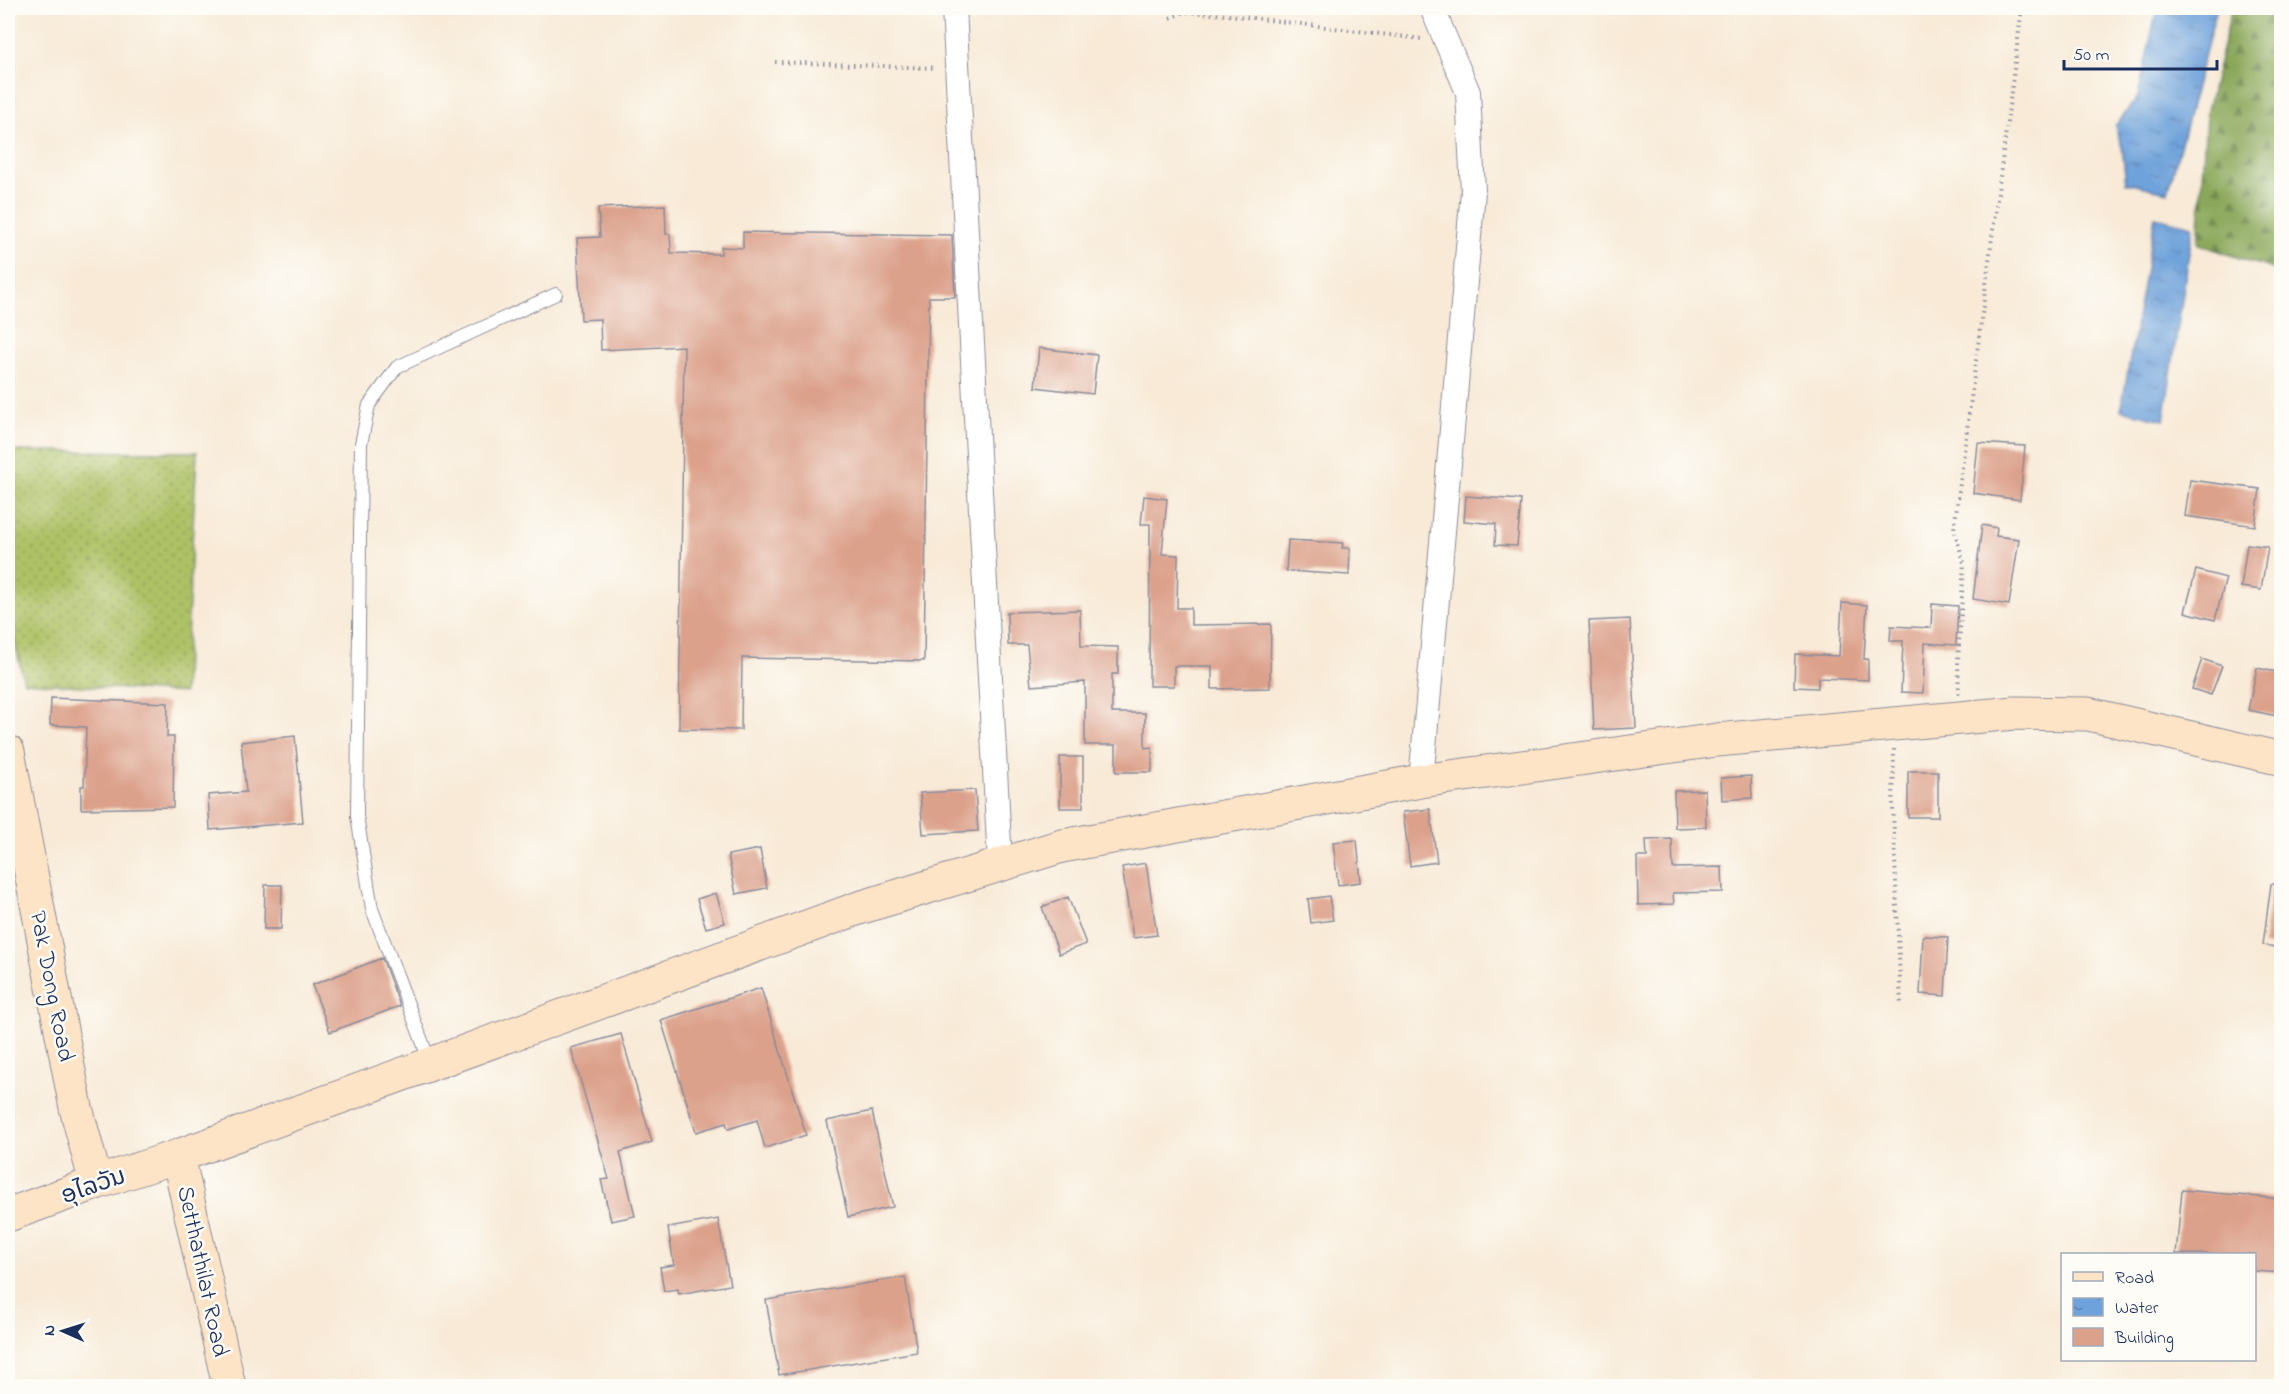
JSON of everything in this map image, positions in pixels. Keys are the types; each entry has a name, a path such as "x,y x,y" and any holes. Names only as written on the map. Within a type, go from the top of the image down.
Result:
{"street":[{"path":"954,8 1000,863"},
{"path":"1421,781 1473,191 1468,92 1432,8"},
{"name":"ອຸໄລວັນ","path":"8,1215 178,1156 859,908 1000,863 1062,846 1421,781 1717,740 2015,713 2088,714 2282,759"},
{"name":"Pak Dong Road","path":"8,752 76,1108 96,1183"},
{"name":"Setthathilat Road","path":"178,1156 229,1386"}],"lane":[{"path":"430,1063 372,909 357,816 361,444 369,405 397,367 556,294"}],"path":[{"path":"1959,718 1958,661 1964,564 1954,529 2022,8"},
{"path":"1170,18 1184,12 1229,15 1446,42"},
{"path":"775,62 957,69"},
{"path":"1894,724 1893,808 1901,1006"}],"green space":[{"path":"2232,8 2281,8 2281,272 2198,244 2206,115"},
{"path":"8,451 197,452 184,693 24,682 8,612"}],"water":[{"path":"2157,8 2217,8 2168,192 2126,183 2122,147 2115,126 2138,97"},
{"path":"2155,217 2193,226 2164,420 2121,410"}],"building":[{"path":"665,205 666,234 670,234 671,253 721,254 721,247 743,248 743,232 952,235 955,297 929,297 924,661 742,658 741,730 679,729 684,346 601,350 600,319 581,320 577,238 600,237 598,208"},
{"path":"1039,348 1097,355 1093,394 1035,387"},
{"path":"1978,443 2025,446 2020,500 1973,493"},
{"path":"2190,480 2260,489 2255,526 2185,516"},
{"path":"1144,496 1167,499 1162,554 1178,555 1177,608 1191,608 1191,625 1271,624 1270,688 1212,689 1212,666 1174,666 1174,686 1149,686 1150,524 1141,524"},
{"path":"1466,496 1521,500 1517,546 1495,545 1496,524 1464,521"},
{"path":"1982,525 1997,528 1996,536 2019,539 2009,605 1973,599"},
{"path":"1288,540 1343,543 1342,548 1350,548 1349,575 1286,571"},
{"path":"2247,544 2268,547 2261,590 2241,587"},
{"path":"2196,570 2226,578 2215,620 2185,612"},
{"path":"1842,603 1867,605 1864,659 1868,659 1868,680 1818,678 1818,688 1794,687 1795,654 1839,656"},
{"path":"1932,604 1958,606 1956,645 1925,643 1923,693 1901,692 1903,641 1890,641 1891,626 1931,628"},
{"path":"1080,610 1081,646 1118,647 1118,674 1112,674 1112,713 1145,713 1145,748 1152,747 1152,772 1116,772 1116,745 1085,745 1085,682 1031,686 1027,645 1008,645 1007,612"},
{"path":"1630,619 1636,728 1594,730 1589,621"},
{"path":"2202,659 2222,666 2211,695 2192,689"},
{"path":"2257,668 2282,673 2282,717 2248,710"},
{"path":"51,698 168,703 167,737 174,737 173,807 81,809 86,727 50,725"},
{"path":"295,736 303,822 210,830 208,795 246,792 241,742"},
{"path":"1060,757 1083,757 1083,808 1060,808"},
{"path":"1908,771 1938,771 1938,817 1908,817"},
{"path":"1751,776 1752,798 1722,800 1721,778"},
{"path":"975,790 978,831 923,834 920,793"},
{"path":"1705,790 1706,827 1675,828 1674,791"},
{"path":"1430,809 1437,862 1410,866 1403,812"},
{"path":"1672,839 1673,868 1722,867 1723,892 1673,893 1674,904 1638,905 1637,857 1647,857 1646,840"},
{"path":"1357,840 1361,882 1338,885 1333,842"},
{"path":"760,849 767,888 736,894 728,855"},
{"path":"1146,863 1157,935 1133,938 1122,867"},
{"path":"2271,884 2282,885 2282,948 2263,945"},
{"path":"265,885 282,885 281,929 264,929"},
{"path":"716,893 725,923 706,928 697,899"},
{"path":"1329,896 1333,920 1311,923 1308,899"},
{"path":"1068,897 1086,944 1059,954 1042,907"},
{"path":"1923,936 1948,937 1945,996 1920,994"},
{"path":"382,958 400,1006 330,1032 312,985"},
{"path":"761,988 806,1135 765,1148 757,1120 728,1129 726,1123 696,1132 661,1020"},
{"path":"621,1034 652,1142 620,1152 635,1216 611,1221 601,1180 609,1179 571,1048"},
{"path":"872,1111 893,1207 848,1217 827,1121"},
{"path":"2182,1190 2282,1199 2282,1273 2256,1271 2256,1253 2176,1253"},
{"path":"718,1219 730,1285 679,1294 678,1289 664,1291 660,1267 674,1265 668,1228"},
{"path":"905,1277 917,1352 779,1375 766,1300"}]}
